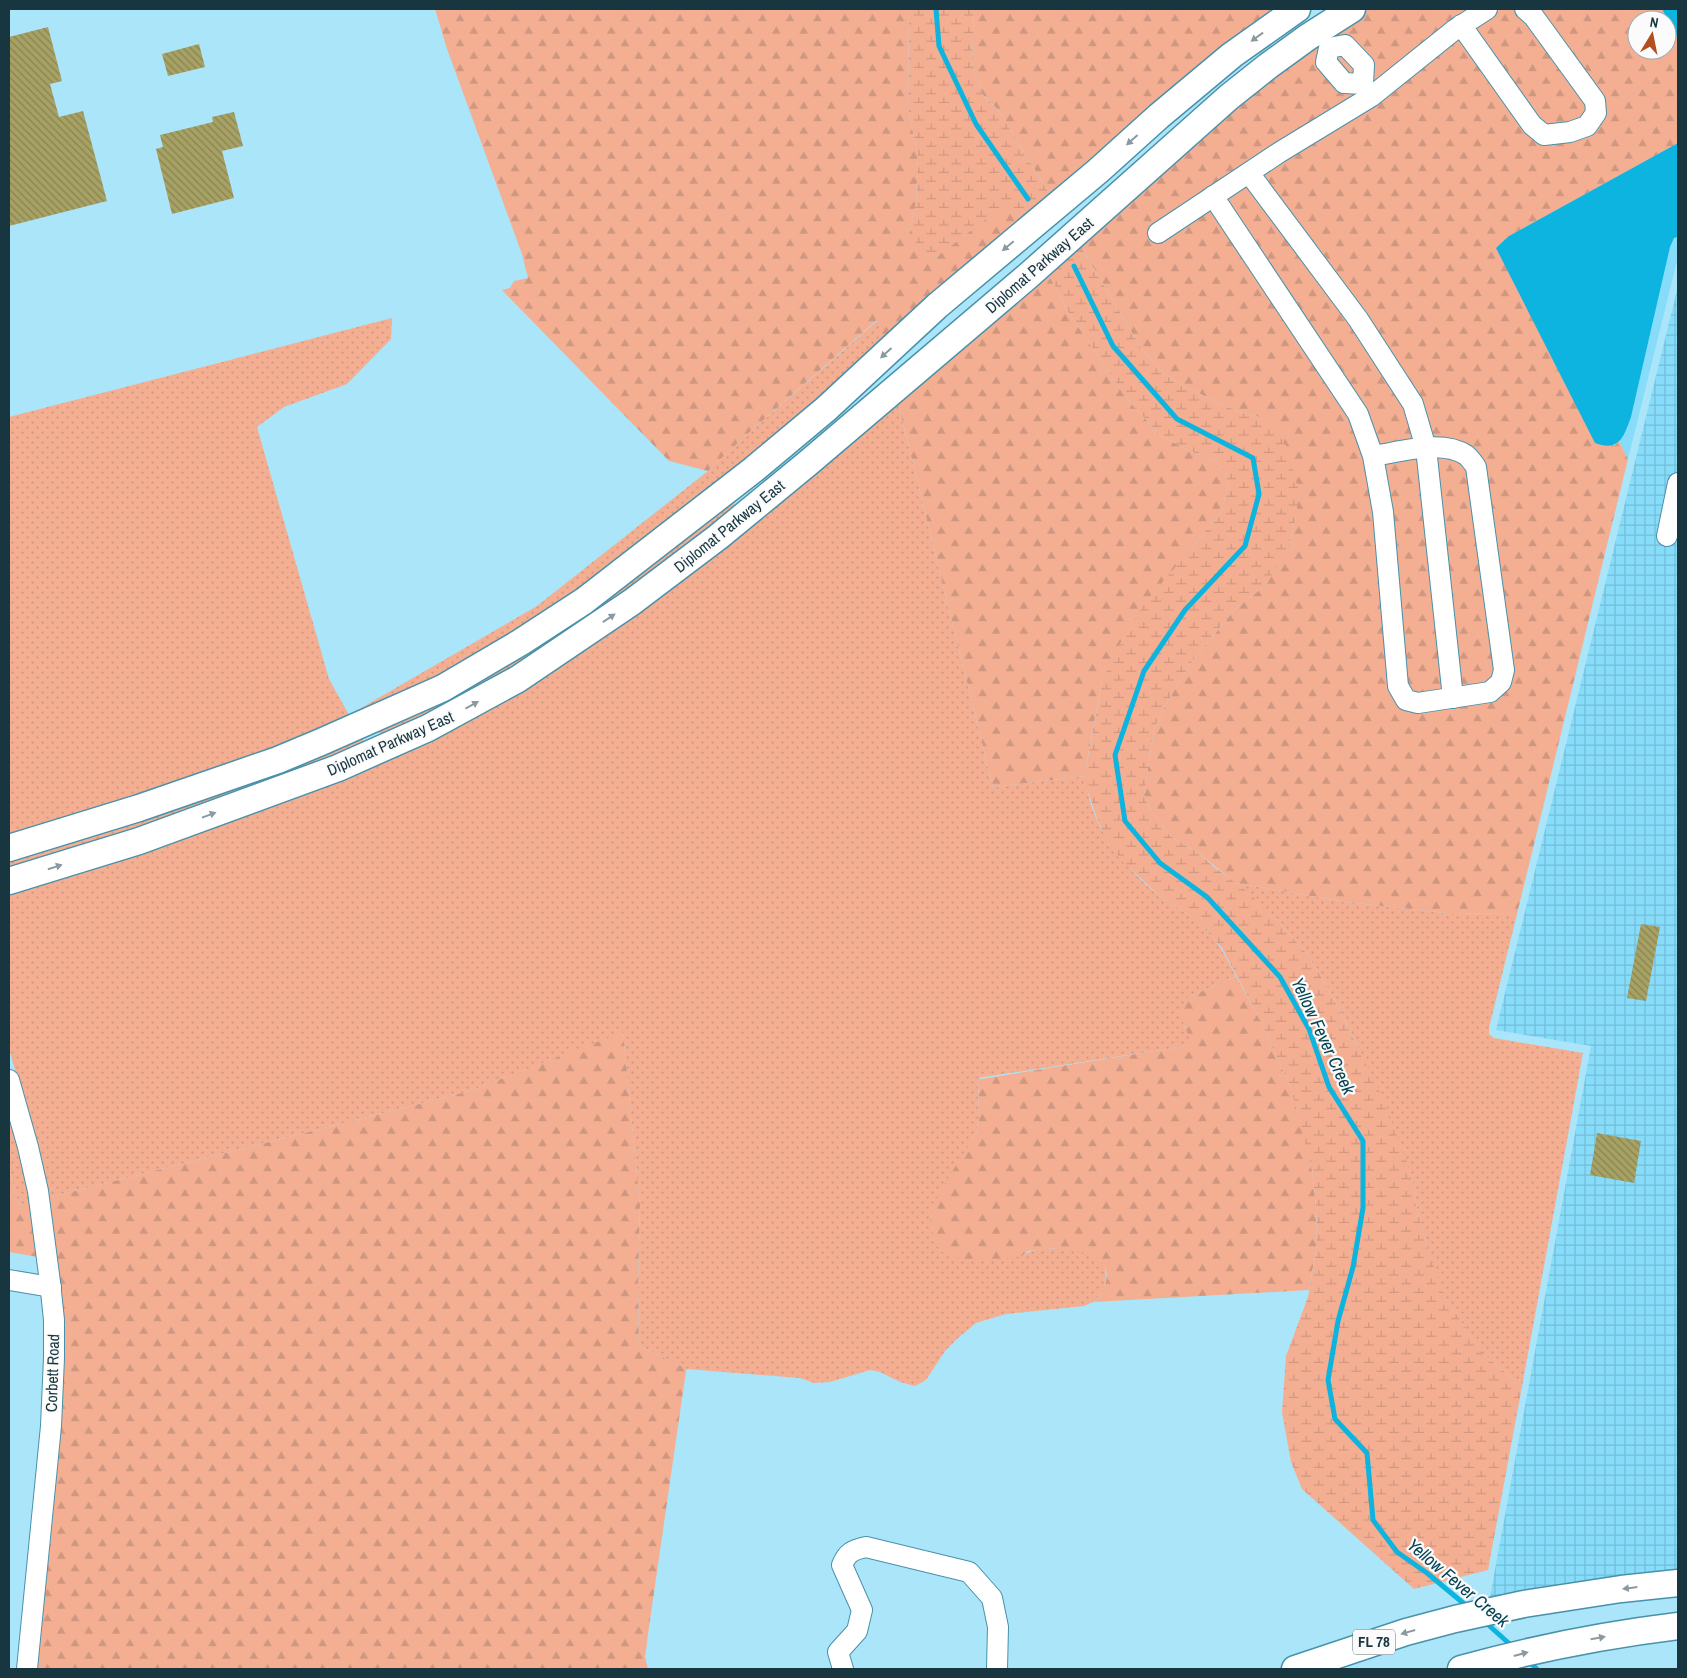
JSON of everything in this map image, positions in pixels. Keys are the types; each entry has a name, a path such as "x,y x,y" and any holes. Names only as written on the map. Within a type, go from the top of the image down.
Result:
{"main road":[{"path":"1298,9 1323,40"},
{"name":"Diplomat Parkway East","path":"9,848 139,808 278,760 366,723 443,688 521,642 584,601 740,480 826,408 937,306 1098,171 1159,116 1232,55 1298,9"},
{"name":"Diplomat Parkway East","path":"9,881 138,841 338,768 428,728 518,679 632,602 718,537 1029,275 1229,97 1268,66 1323,40 1352,9"},
{"path":"740,480 759,503"},
{"path":"366,723 377,751"},
{"name":"FL 78","path":"1295,1669 1406,1632 1455,1619 1522,1605 1620,1589 1678,1583"},
{"path":"1461,1669 1550,1646 1678,1626"}],"street":[{"path":"1158,233 1249,173 1487,9"},
{"path":"1462,25 1532,125 1544,135 1570,132 1587,126 1596,113 1595,101 1534,17 1525,9"},
{"path":"1323,40 1326,62 1344,83 1368,90"},
{"path":"1249,173 1358,319 1413,404 1426,448 1453,698"},
{"path":"1213,196 1358,414 1373,456 1383,512 1398,686 1406,700 1418,703 1490,692 1501,682 1504,670 1476,468 1468,456 1455,450 1435,447 1373,456"},
{"path":"1667,536 1678,491"},
{"name":"Corbett Road","path":"9,1080 28,1146 38,1191 54,1320 51,1426 27,1669"},
{"path":"9,1280 51,1287"},
{"path":"843,1669 838,1652 857,1631 862,1610 842,1565 846,1554 855,1549 866,1547 969,1572 992,1598 998,1627 997,1669"}],"shaded area":[{"path":"1678,9 1678,39 1677,10 1663,10"},
{"path":"1678,143 1678,237 1674,238 1670,247 1631,417 1623,436 1615,444 1610,446 1595,443 1496,248 1509,236"},
{"path":"1678,237 1678,261 1628,459 1619,441 1627,430 1631,417 1670,246 1674,238"},
{"path":"1678,286 1678,1571 1591,1580 1490,1597 1591,1046 1496,1030"}],"green space":[{"path":"435,9 909,9 908,109 918,155 916,204 910,227 931,261 1010,200 1022,223 884,344 877,320 708,471 669,461 502,290 510,288 514,281 528,278 522,254 447,49"},
{"path":"909,9 974,9 972,63 983,95 999,111 1052,198 1022,223 1010,201 931,261 920,253 910,227 916,204 918,155 908,109"},
{"path":"974,9 1281,9 1052,198 999,111 983,95 972,63"},
{"path":"1369,9 1662,9 1627,10 1627,60 1677,60 1677,37 1678,39 1678,143 1509,236 1614,446 1619,441 1628,459 1517,914 1446,913 1346,902 1235,883 1199,853 1170,836 1149,808 1144,795 1154,729 1165,706 1191,663 1235,609 1266,585 1290,542 1296,516 1259,417 1239,412 1185,387 1163,373 1141,348 1079,243 1234,105 1321,40"},
{"path":"1079,243 1141,348 1163,373 1185,387 1239,412 1259,417 1275,429 1287,447 1299,492 1290,542 1266,585 1235,609 1191,663 1165,706 1154,729 1144,795 1149,808 1170,836 1199,853 1249,893 1276,919 1307,954 1329,989 1385,1102 1412,1177 1417,1209 1427,1247 1445,1297 1482,1353 1513,1379 1521,1392 1488,1570 1414,1589 1302,1489 1291,1462 1282,1412 1286,1356 1308,1297 1317,1244 1316,1206 1312,1170 1291,1088 1260,1020 1222,948 1206,930 1186,913 1162,898 1121,860 1108,842 1097,819 1086,786 1086,768 1102,681 1118,647 1146,601 1222,511 1228,484 1225,473 1217,461 1190,451 1161,436 1127,399 1067,310 1047,271"},
{"path":"1047,271 1067,310 1127,399 1161,436 1190,451 1217,461 1225,473 1228,484 1222,511 1191,549 1102,681 1086,776 993,787 897,399"},
{"path":"392,318 391,339 347,384 284,407 257,427 329,679 349,715 537,606 708,471 878,320 884,344 821,401 579,593 439,679 318,734 9,839 9,417"},
{"path":"897,399 993,787 1086,776 1088,794 1093,811 1110,844 1147,885 1163,899 1189,915 1209,933 1236,976 1187,998 1184,1026 1193,1045 978,1078 979,1119 976,1134 964,1155 1022,1256 1038,1249 1066,1249 1093,1253 1105,1266 1104,1289 1095,1301 1084,1306 1006,1314 976,1323 945,1351 926,1380 915,1386 870,1370 830,1382 814,1383 800,1378 687,1369 686,1371 681,1366 639,1346 640,1205 623,1033 470,1091 47,1198 36,1143 9,1049 9,891 431,737"},
{"path":"730,499 738,509 713,529 514,671 382,739 377,728"},
{"path":"361,735 366,746 263,786 9,872 9,858"},
{"path":"1235,883 1346,902 1446,913 1517,914 1489,1034 1494,1038 1583,1053 1521,1392 1513,1379 1482,1353 1444,1297 1427,1247 1417,1209 1412,1177 1356,1043 1329,989 1307,954 1276,919"},
{"path":"1236,976 1260,1020 1291,1088 1306,1143 1312,1170 1316,1206 1317,1244 1309,1290 1094,1302 1105,1285 1107,1275 1104,1265 1093,1254 1052,1248 1028,1251 1022,1256 995,1260 966,1260 945,1255 935,1243 930,1223 932,1211 943,1186 976,1134 979,1119 978,1078 1192,1045 1180,1015 1187,998"},
{"path":"623,1032 640,1205 639,1346 681,1366 686,1371 645,1657 648,1669 36,1669 52,1527 56,1463 47,1198 470,1091"},
{"path":"9,1112 31,1203 19,1205 9,1170"},
{"path":"9,1170 19,1205 31,1203 38,1257 9,1252"}],"building":[{"path":"48,27 62,81 50,84 59,117 83,111 107,201 9,226 9,37"},
{"path":"199,44 205,67 168,76 162,54"},
{"path":"234,112 243,146 222,151 234,198 172,214 156,149 163,147 160,135 213,122 212,117"},
{"path":"1641,924 1660,927 1646,1001 1627,998"},
{"path":"1597,1133 1641,1141 1634,1183 1590,1175"}],"waterway":[{"name":"Yellow Fever Creek","path":"936,9 939,46 976,124 1028,199"},
{"name":"Yellow Fever Creek","path":"1074,266 1113,346 1177,419 1253,458 1259,494 1245,546 1185,610 1144,671 1115,755 1125,821 1160,863 1207,897 1280,977 1309,1029 1329,1087 1363,1141 1363,1208 1353,1267 1338,1321 1328,1380 1335,1419 1367,1453 1373,1520 1397,1552 1427,1573 1468,1607"},
{"name":"Yellow Fever Creek","path":"1484,1621 1513,1647"},
{"name":"Yellow Fever Creek","path":"1528,1661 1537,1669"}]}
